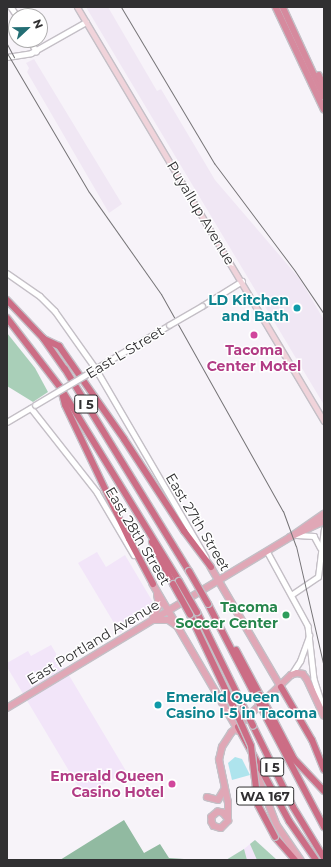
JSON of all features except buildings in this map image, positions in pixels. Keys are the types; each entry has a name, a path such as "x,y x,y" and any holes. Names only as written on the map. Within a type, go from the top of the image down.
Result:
{"highway":[{"path":"276,7 324,108"},
{"path":"283,7 324,96"},
{"path":"302,46 324,86"},
{"name":"I 5","path":"7,300 43,338 65,369 189,571 267,713 305,795 324,827"},
{"name":"I 5","path":"7,318 60,387 147,529 176,582 197,612 293,808 324,858"},
{"path":"43,338 59,346 128,445 184,532 211,567"},
{"path":"60,387 65,405 154,586"},
{"path":"176,582 190,616 236,712 250,746 258,805 264,821 275,837 295,860"},
{"path":"281,687 312,740 324,770"},
{"path":"267,713 294,759 324,791"},
{"path":"238,727 283,810 296,832 316,860"}],"main road":[{"name":"Puyallup Avenue","path":"77,7 324,420"},
{"path":"314,402 324,415"},
{"name":"East Portland Avenue","path":"7,708 294,535 324,514"},
{"name":"East Portland Avenue","path":"294,535 312,528 324,521"},
{"path":"312,528 324,525"},
{"name":"East 27th Street","path":"211,567 281,687"},
{"path":"154,586 159,605 152,620 169,620 178,626"},
{"name":"East 28th Street","path":"154,586 238,727"},
{"path":"272,672 279,678 304,675 324,715"},
{"path":"226,796 219,812 212,817 214,826 224,827 227,818 226,796 219,767 220,754 225,741 290,677"},
{"name":"WA 167","path":"238,727 277,825 301,860"},
{"path":"206,797 214,800 219,799 224,786"},
{"path":"219,812 227,818"}],"street":[{"path":"7,57 36,51 86,22"},
{"name":"East 27th Street","path":"7,273 51,306 94,370 211,567"},
{"name":"East L Street","path":"7,422 242,281"},
{"name":"East 28th Street","path":"30,408 97,492 154,586"},
{"path":"291,595 318,577 324,529"},
{"path":"294,535 314,536 321,550"},
{"path":"321,550 324,545"},
{"path":"267,551 310,630 314,679 324,710"},
{"path":"290,677 302,657 310,630"}],"shaded area":[{"path":"86,7 108,7 157,91 161,89 215,180 299,278 310,296 324,320 324,405"},
{"path":"34,59 122,204 109,213 27,72 29,68 26,63"},
{"path":"97,552 106,567 125,555 154,604 141,611 145,618 120,633 78,563"},
{"path":"51,645 126,771 84,796 7,667 7,663 28,651 31,656"},
{"path":"255,840 277,860 226,860 244,849"}],"green space":[{"path":"7,333 35,368 48,392 33,402 7,386"},
{"path":"124,820 144,853 160,844 169,858 199,860 60,860"},
{"path":"255,840 277,860 257,860 250,844"},
{"path":"244,849 247,860 226,860"}],"water":[{"path":"235,757 242,759 250,775 232,780 228,763"}],"railway":[{"path":"121,7 214,163 295,271 324,314"},
{"path":"7,44 14,57"},
{"path":"7,53 89,192 161,294 283,511 296,546 324,667"}],"place":[{"name":"LD Kitchen and Bath","path":"297,308"},
{"name":"Tacoma Center Motel","path":"254,335"},
{"name":"Tacoma Soccer Center","path":"286,615"},
{"name":"Emerald Queen Casino I-5 in Tacoma","path":"158,705"},
{"name":"Emerald Queen Casino Hotel","path":"172,784"}]}
